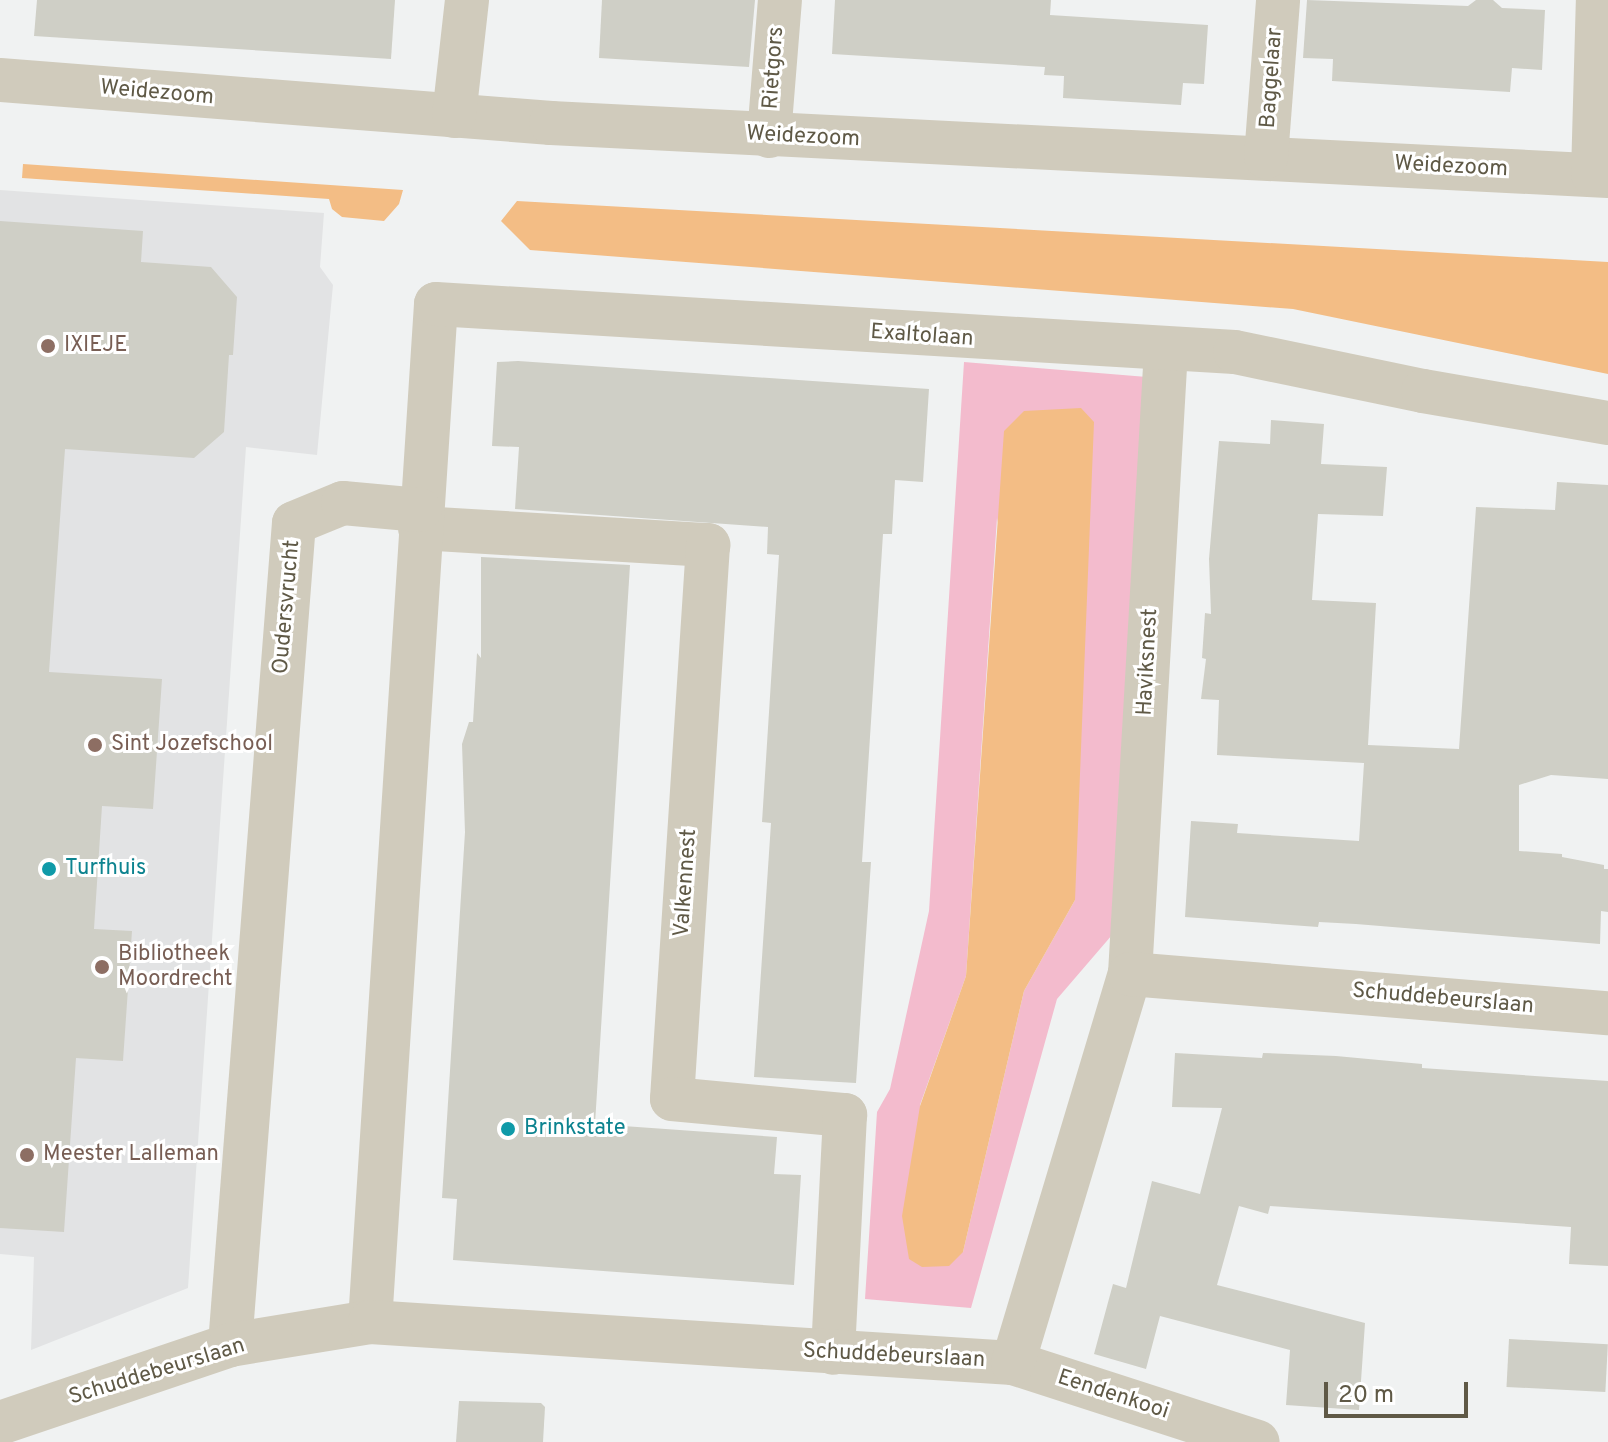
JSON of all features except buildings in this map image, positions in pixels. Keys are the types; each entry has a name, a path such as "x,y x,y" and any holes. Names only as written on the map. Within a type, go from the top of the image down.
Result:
{"street":[{"path":"454,116 467,0"},
{"name":"Rietgors","path":"769,136 780,0"},
{"name":"Baggelaar","path":"1266,157 1278,0"},
{"path":"1598,0 1600,175"},
{"name":"Weidezoom","path":"0,80 454,116 769,136 1600,175"},
{"name":"Exaltolaan","path":"420,519 436,304 1235,352 1423,391 1608,423"},
{"name":"Haviksnest","path":"1130,974 1166,349"},
{"name":"Oudersvrucht","path":"230,1345 294,523 343,503 420,519"},
{"path":"370,1322 420,519"},
{"name":"Valkennest","path":"420,519 708,545 672,1099 845,1115 833,1353"},
{"name":"Schuddebeurslaan","path":"0,1423 230,1345 370,1322 1013,1363 1130,974 1608,1013"},
{"name":"Eendenkooi","path":"1013,1363 1258,1442"}],"shaded area":[{"path":"23,164 403,190 399,204 384,221 342,217 332,209 329,199 22,178"},
{"path":"0,190 324,213 320,267 333,285 317,455 246,447 188,1288 31,1350 34,1257 0,1254"},
{"path":"517,201 1608,262 1608,374 1293,309 530,250 501,221"},
{"path":"964,362 1147,377 1112,935 1057,999 971,1308 865,1299 877,1112 890,1089 929,911","holes":["997,518 1075,900 1024,991 963,1252 920,1105 966,976"]},
{"path":"1081,408 1094,422 1075,900 1024,991 963,1252 949,1266 922,1267 909,1259 902,1216 920,1106 966,976 1004,431 1024,411"}],"place":[{"name":"IXIEJE","path":"48,346"},
{"name":"Sint Jozefschool","path":"95,745"},
{"name":"Turfhuis","path":"49,869"},
{"name":"Bibliotheek Moordrecht","path":"102,967"},
{"name":"Brinkstate","path":"508,1129"},
{"name":"Meester Lalleman","path":"27,1155"}]}
